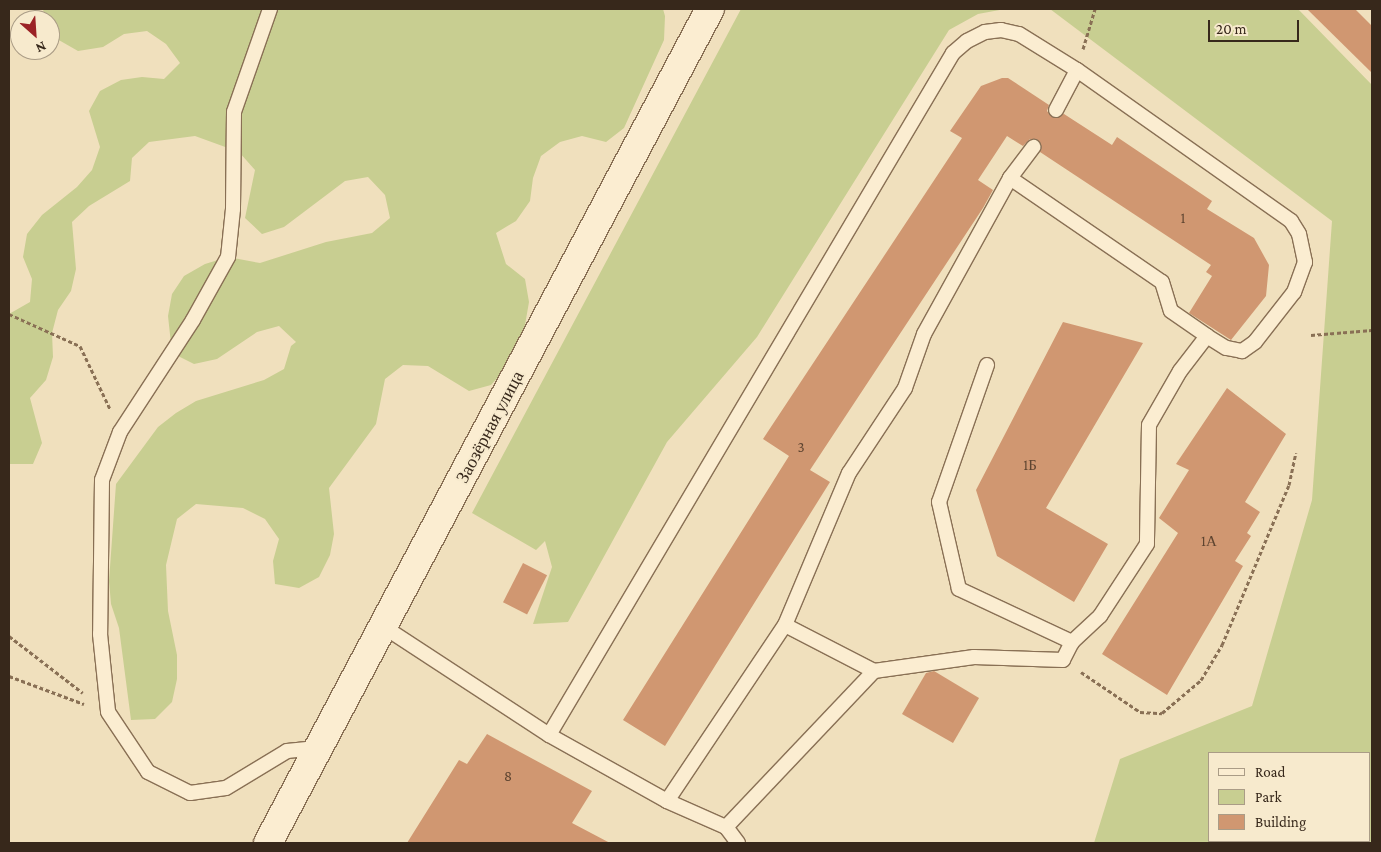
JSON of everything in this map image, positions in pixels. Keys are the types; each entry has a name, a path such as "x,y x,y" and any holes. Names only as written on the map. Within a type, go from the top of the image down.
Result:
{"street":[{"name":"Заозёрная улица","path":"268,843 317,748 384,628 710,9"}],"lane":[{"path":"270,9 234,112 233,209 228,257 193,320 120,432 102,480 100,634 108,712 148,772 190,793 226,788 287,751 317,748"},
{"path":"549,735 953,53 985,32 1001,30 1018,34 1077,70 1291,221 1299,234 1305,262 1294,292 1255,342 1242,351 1226,348 1171,311 1162,282 1010,178"},
{"path":"1056,110 1077,70"},
{"path":"666,801 785,625 849,474 905,388 924,334 1010,178 1033,147"},
{"path":"785,625 874,671 974,657 1064,660 1072,642 1100,616 1148,544 1149,425 1180,371 1206,336"},
{"path":"987,365 939,502 959,589 1072,642"},
{"path":"384,628 549,735 666,801 726,827 738,843"},
{"path":"726,827 874,671"}],"path":[{"path":"1077,70 1095,9"},
{"path":"9,314 80,346 120,432"},
{"path":"1311,335 1372,330"},
{"path":"1064,660 1140,712 1162,713 1201,680 1222,645 1281,503 1296,454"},
{"path":"9,636 108,712"},
{"path":"9,676 108,712"}],"green space":[{"path":"663,9 665,16 664,40 624,128 606,142 582,136 560,142 541,156 533,178 530,201 516,221 496,233 506,264 525,279 529,302 525,325 506,368 491,385 469,391 428,366 403,365 385,379 376,424 329,488 334,534 330,555 319,577 299,588 275,584 273,561 279,539 265,519 243,508 196,504 177,519 166,565 168,611 177,655 177,679 172,702 155,719 131,720 119,628 111,604 109,581 116,484 158,427 196,401 264,380 284,369 291,346 296,342 279,326 257,332 217,359 194,364 172,353 168,316 172,294 184,276 205,264 228,257 260,263 326,242 372,233 390,218 385,195 368,177 345,181 284,227 262,234 245,218 255,170 239,152 195,136 149,142 132,158 130,181 89,206 72,222 76,269 71,291 58,310 52,333 53,357 46,380 30,398 42,443 33,464 9,464 9,314 30,302 32,279 23,257 27,234 42,215 77,187 92,170 100,147 89,111 100,91 121,80 142,77 164,79 180,63 166,44 147,31 124,34 103,47 78,51 60,41 60,10 43,10"},
{"path":"741,9 1005,9 978,14 949,30 757,337 667,442 568,622 533,624 552,567 545,541 536,550 472,513"},
{"path":"1050,9 1298,9 1372,85 1372,843 1094,843 1120,759 1252,706 1312,500 1332,221"}],"building":[{"path":"1307,9 1355,9 1372,26 1372,73"},
{"path":"1002,78 1008,78 1049,105 1047,111 1052,117 1064,114 1112,145 1117,137 1212,201 1207,209 1254,238 1269,265 1266,296 1231,340 1189,313 1212,276 1206,272 1211,265 1040,152 1038,140 1030,139 1023,146 1007,136 978,180 993,190 983,208 810,470 830,482 665,746 623,720 789,456 763,439 962,138 950,131 981,86"},
{"path":"1063,322 1143,343 1046,508 1108,544 1074,602 997,556 976,490"},
{"path":"1227,388 1286,434 1245,502 1260,512 1247,533 1251,536 1235,561 1243,566 1167,695 1102,654 1178,533 1159,518 1189,470 1176,464"},
{"path":"523,563 547,575 527,614 503,602"},
{"path":"934,671 979,698 953,743 902,714 926,673"},
{"path":"487,734 592,791 572,823 610,843 407,843 459,760 467,764"}]}
